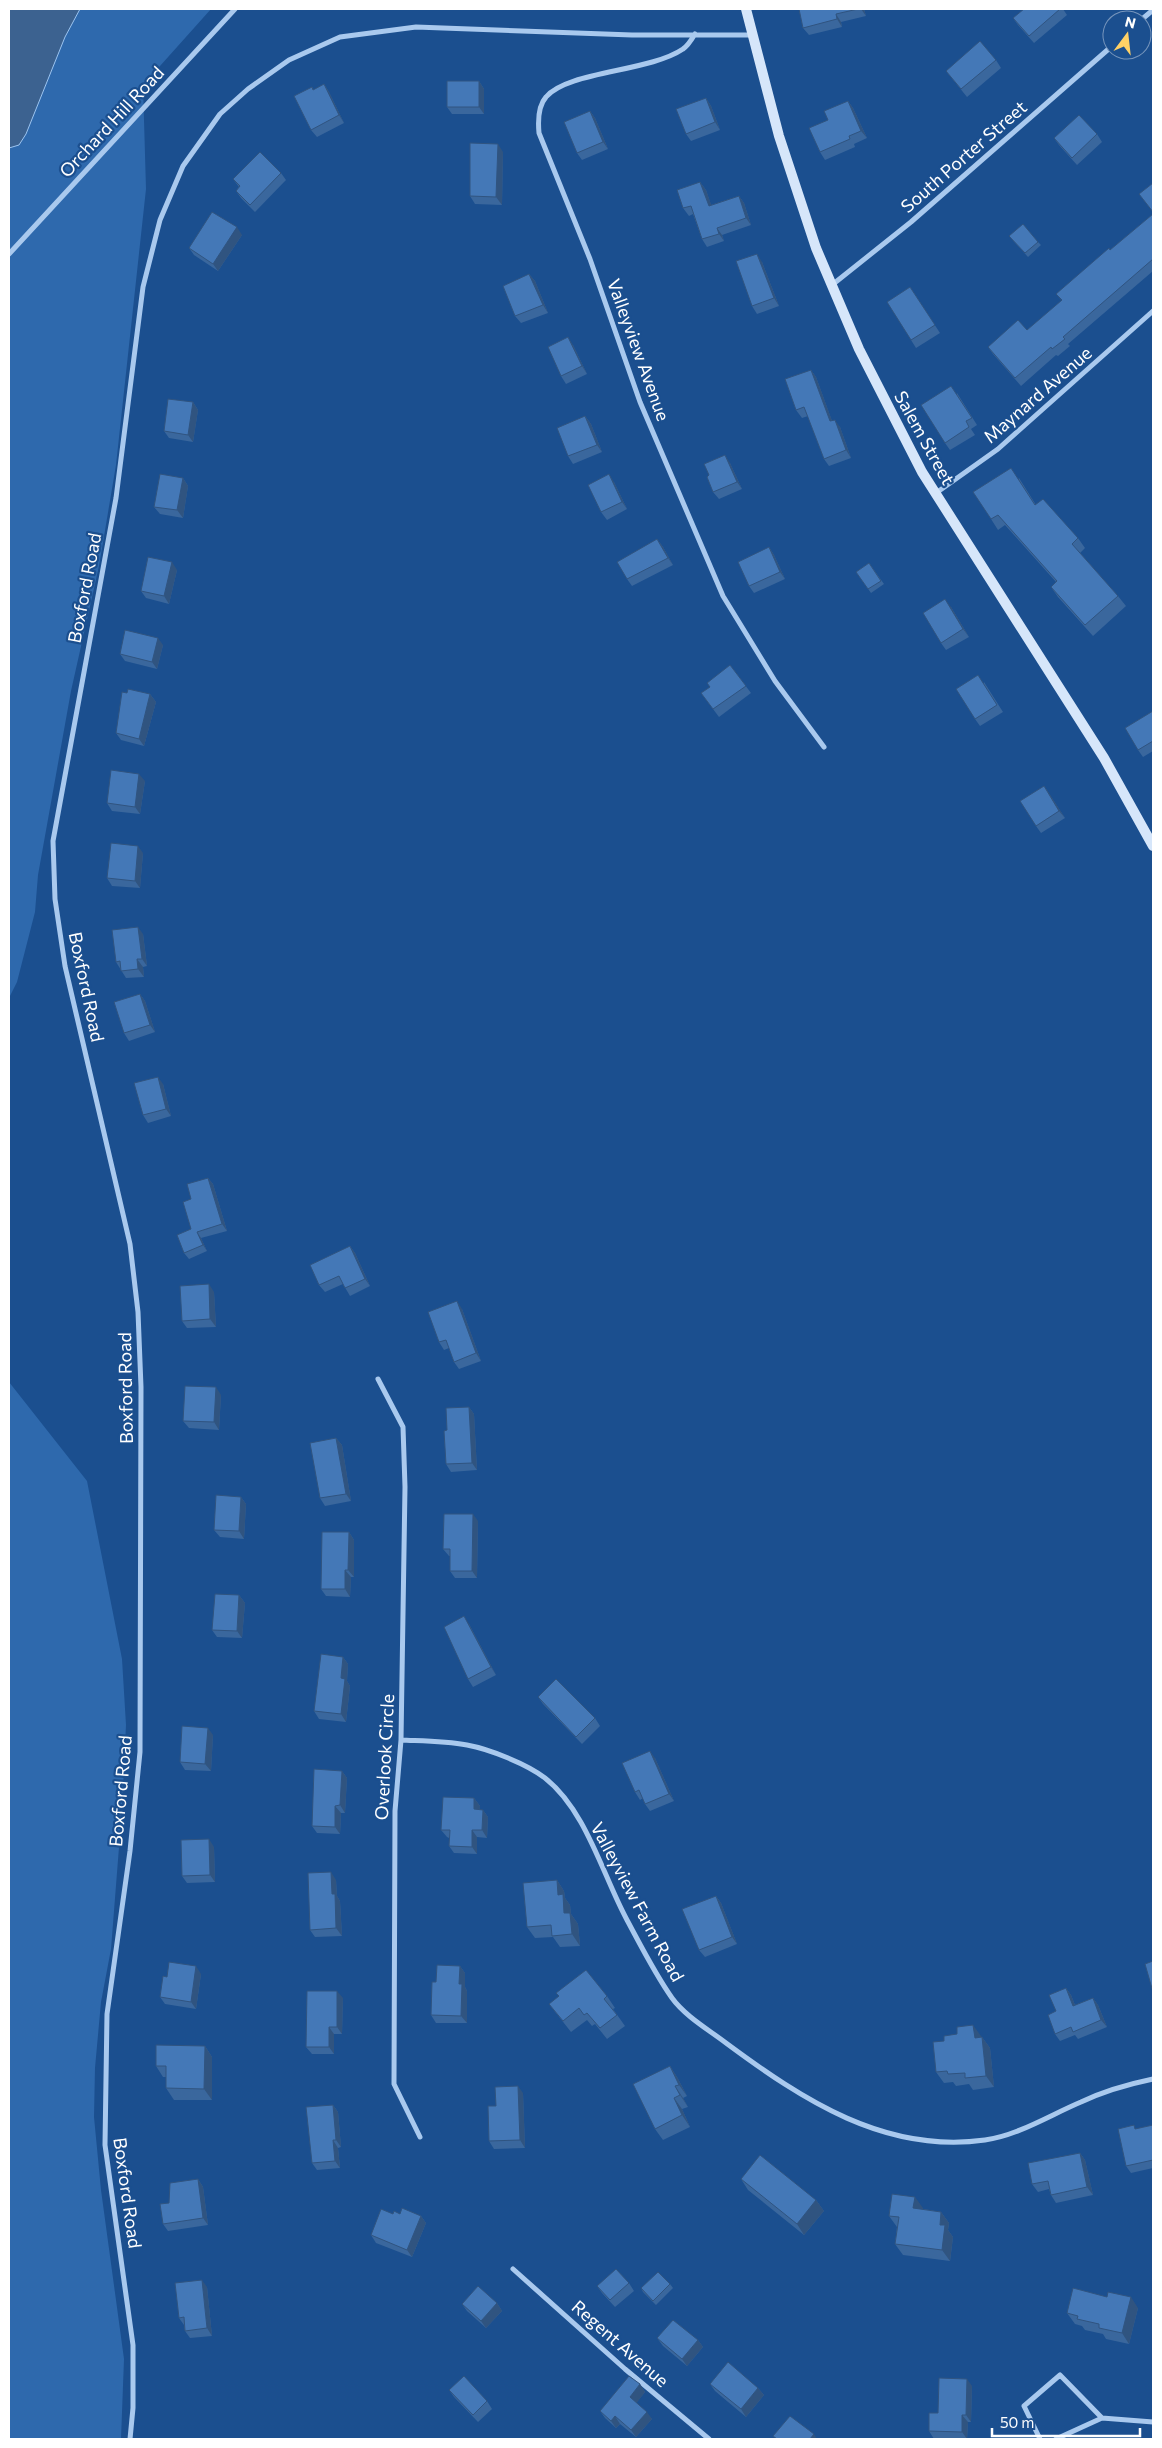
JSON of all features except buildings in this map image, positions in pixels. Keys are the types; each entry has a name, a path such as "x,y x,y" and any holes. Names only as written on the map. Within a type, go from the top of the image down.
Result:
{"main road":[{"name":"Salem Street","path":"746,9 779,136 816,248 859,349 922,472 1104,758 1153,846"}],"street":[{"name":"Orchard Hill Road","path":"9,254 235,9"},
{"name":"Boxford Road","path":"130,2439 134,2408 133,2345 105,2145 107,2014 130,1851 140,1752 141,1387 139,1321 130,1244 65,966 55,899 53,841 116,498 143,287 160,220 183,166 220,114 248,89 289,60 340,38 416,27 632,35 753,35"},
{"name":"Valleyview Avenue","path":"695,34 684,49 652,62 558,86 545,97 541,106 538,121 539,134 590,259 640,402 723,596 775,681 824,747"},
{"name":"South Porter Street","path":"832,285 911,222 1102,55"},
{"name":"Maynard Avenue","path":"936,493 998,450 1153,311"},
{"name":"Overlook Circle","path":"378,1379 402,1427 405,1487 401,1740 395,1811 394,2084 420,2137"},
{"name":"Valleyview Farm Road","path":"401,1740 468,1745 520,1763 545,1778 561,1794 578,1820 604,1866 625,1917 673,2000 746,2058 831,2112 869,2128 911,2138 948,2141 985,2140 1016,2131 1083,2101 1123,2086 1153,2079"},
{"name":"Regent Avenue","path":"513,2268 625,2369 710,2439"},
{"path":"1040,2439 1024,2406 1060,2375 1102,2418"},
{"path":"1056,2439 1102,2418 1153,2422"}],"shaded area":[{"path":"9,9 211,9 143,85 146,189 116,465 99,566 71,691 38,875 35,912 17,982 9,998"},
{"path":"9,9 80,9 65,37 26,134 19,145 9,148"},
{"path":"9,1382 87,1481 122,1659 126,1725 122,1809 111,1949 101,2002 95,2068 94,2117 101,2190 124,2359 121,2439 9,2439"}]}
